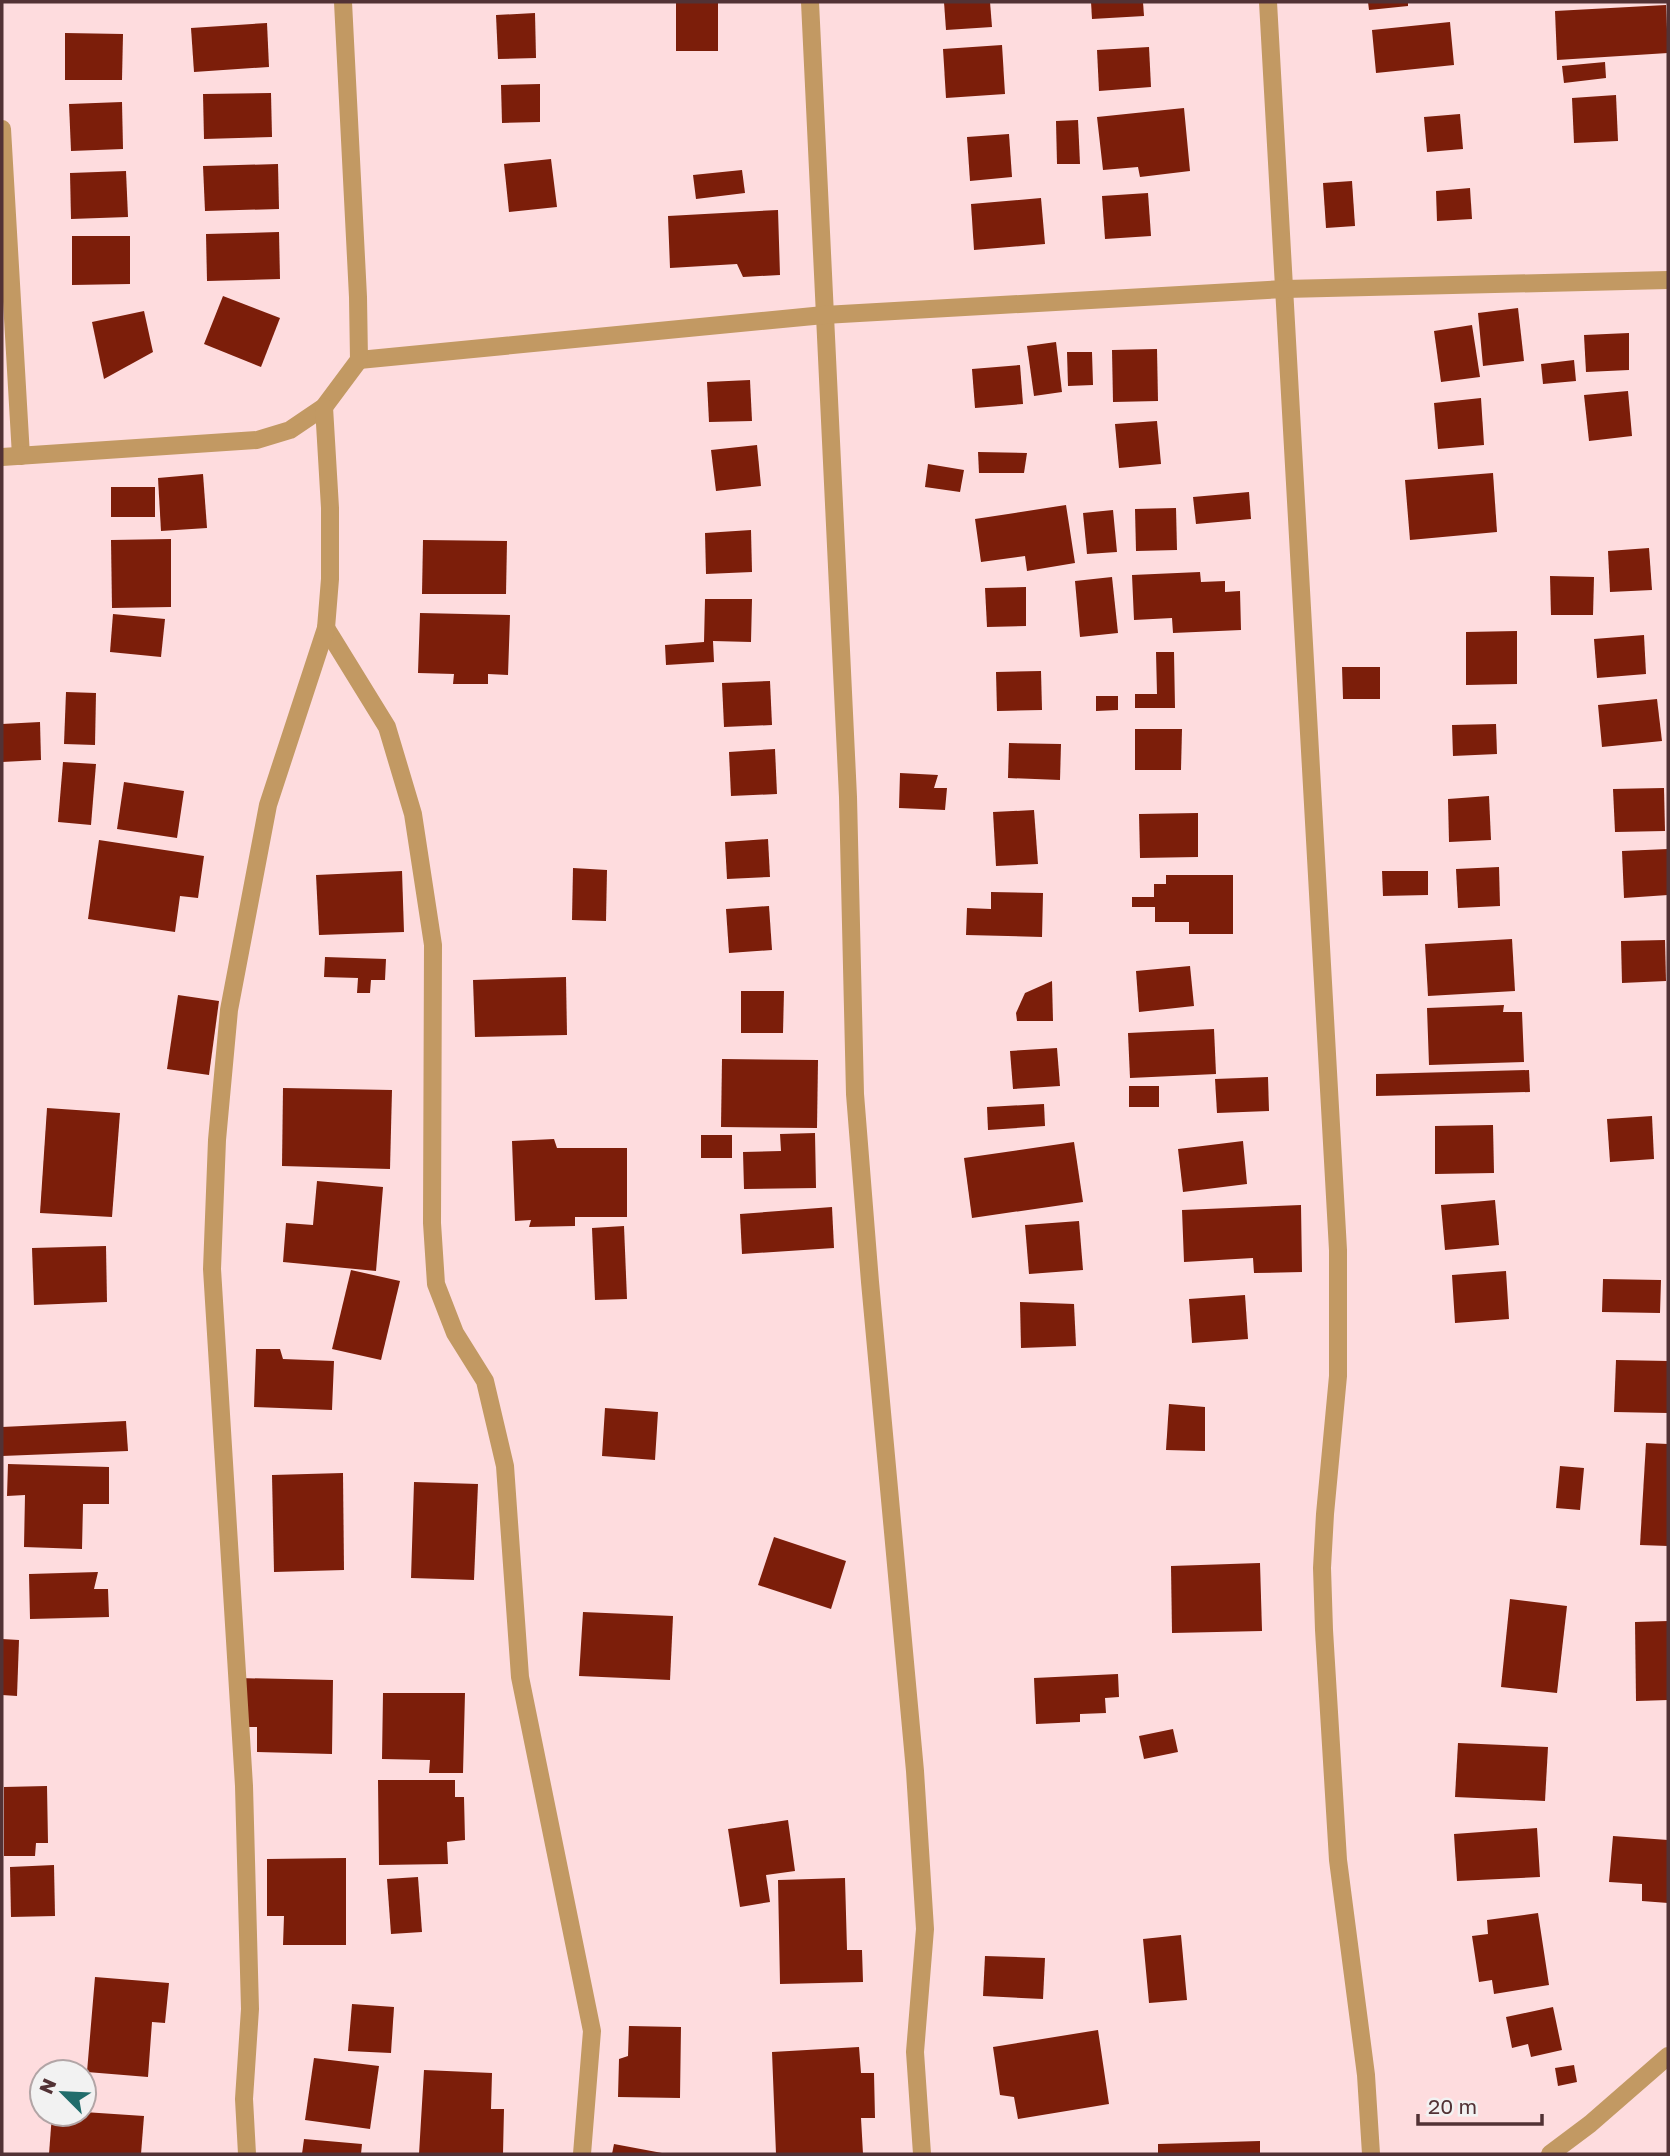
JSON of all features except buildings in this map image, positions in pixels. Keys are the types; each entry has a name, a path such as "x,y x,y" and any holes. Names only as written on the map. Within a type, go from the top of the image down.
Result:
{"street":[{"path":"2,457 257,440 290,430 324,407 359,360 343,2"},
{"path":"810,2 847,783 855,1094 915,1771 925,1928 915,2053 922,2154"},
{"path":"1268,2 1338,1250 1338,1376 1322,1568 1324,1630 1338,1860 1366,2076 1371,2154"},
{"path":"2,129 21,456"},
{"path":"359,360 824,315 1285,289 1668,280"},
{"path":"247,2154 244,2099 250,2009 244,1786 212,1269 216,1140 229,1010 268,806 327,628 330,508 324,407"},
{"path":"327,628 387,727 413,814 433,945 432,1223 436,1284 455,1333 485,1381 505,1466 520,1677 592,2031 582,2154"},
{"path":"1550,2154 1590,2124 1668,2056"}]}
